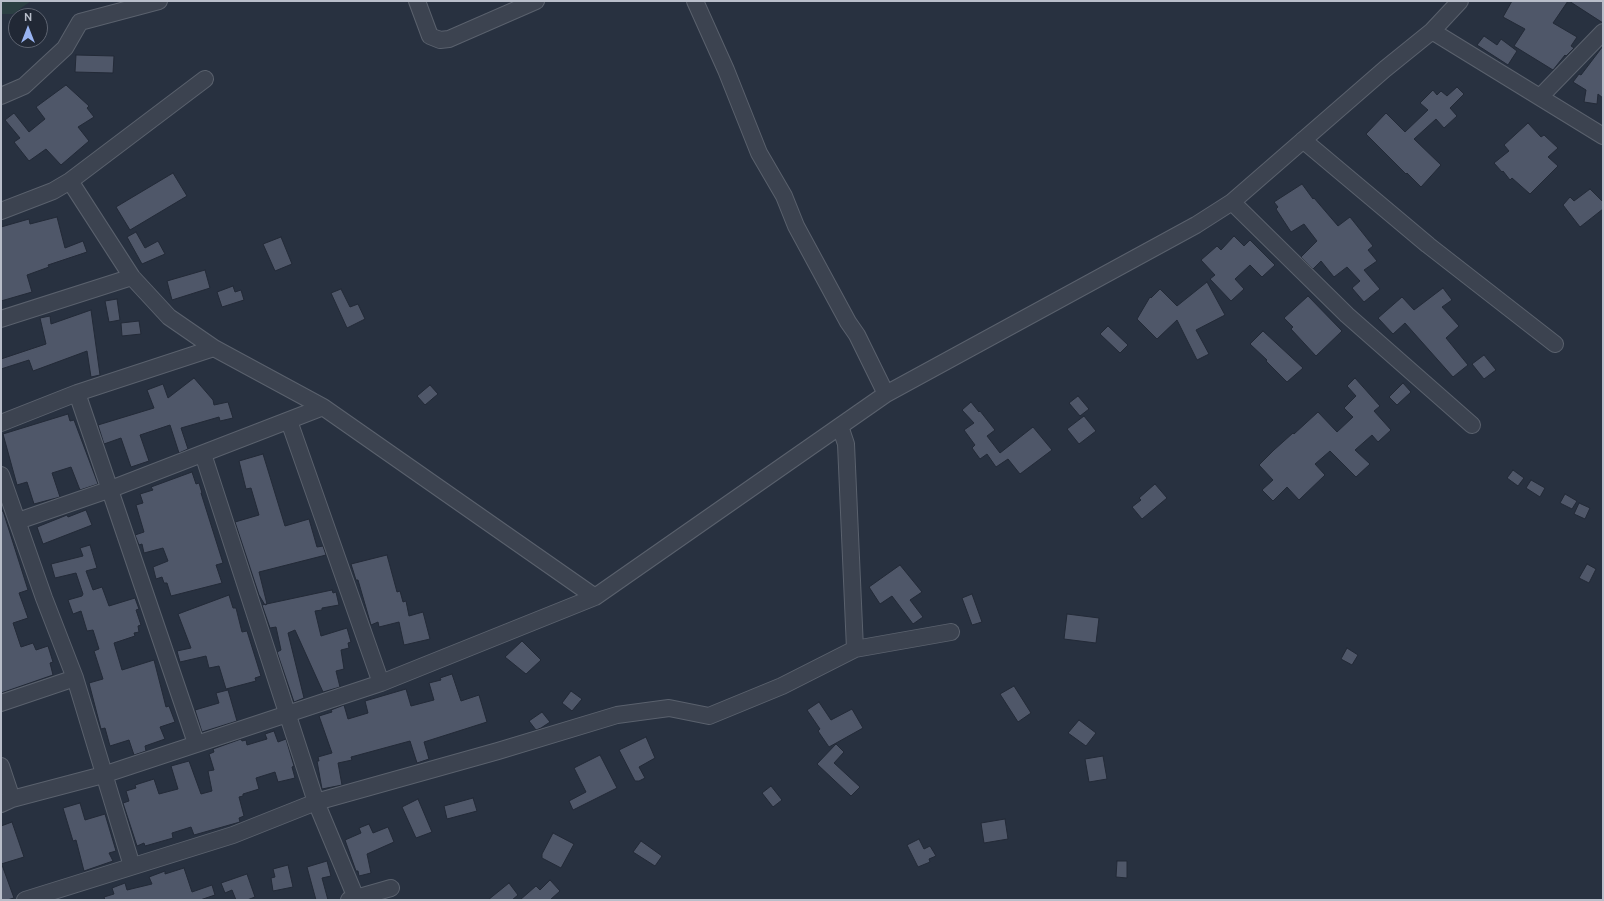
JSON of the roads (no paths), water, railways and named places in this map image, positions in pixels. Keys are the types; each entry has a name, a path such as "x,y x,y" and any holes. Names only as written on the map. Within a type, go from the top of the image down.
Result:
{"street":[{"path":"1,96 24,86 65,48 80,22 159,1"},
{"path":"417,1 430,36 434,39 449,39 536,1"},
{"path":"695,1 726,70 759,153 784,196 796,226 848,322 857,335 886,394"},
{"path":"1,766 7,802 103,774 381,683 594,597 886,394 1189,228 1232,202 1432,31 1460,1"},
{"path":"1432,31 1541,96 1603,136"},
{"path":"1541,96 1603,32"},
{"path":"1,212 70,182 205,79"},
{"path":"1303,140 1428,245 1555,344"},
{"path":"70,182 132,277 169,317 214,348 323,407 594,597"},
{"path":"1232,202 1347,315 1472,425"},
{"path":"1,319 132,277"},
{"path":"1,423 77,393 214,348"},
{"path":"77,393 111,489 196,743"},
{"path":"18,521 111,489 323,407"},
{"path":"288,421 381,683"},
{"path":"840,426 846,444 855,649"},
{"path":"204,454 316,802 353,899 391,888"},
{"path":"1,475 75,678 132,866"},
{"path":"25,900 233,835 316,802 490,753 617,715 669,708 709,716 782,686 855,649 951,632"},
{"path":"1,703 75,678"}]}
